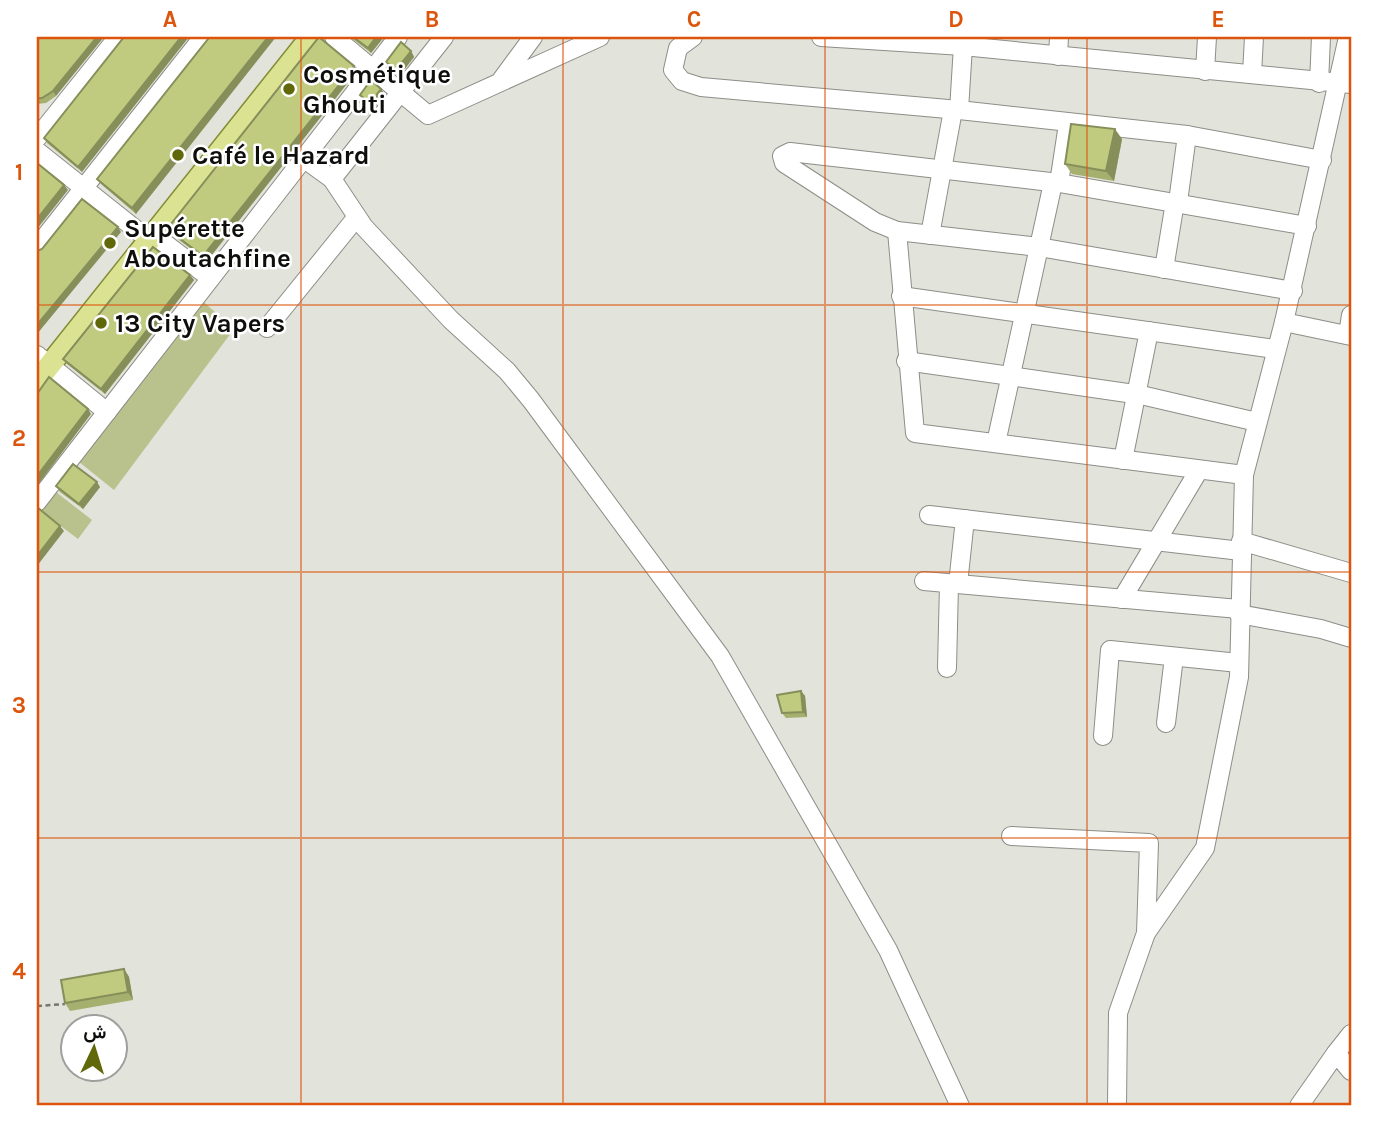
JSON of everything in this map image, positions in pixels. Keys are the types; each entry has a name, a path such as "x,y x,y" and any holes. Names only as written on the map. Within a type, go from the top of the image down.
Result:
{"main road":[{"path":"147,234 294,37"},
{"path":"40,365 311,37"}],"street":[{"path":"37,138 118,37"},
{"path":"37,247 203,37"},
{"path":"334,37 428,115 548,58 600,37"},
{"path":"37,502 209,277 398,37"},
{"path":"332,179 444,37"},
{"path":"499,83 533,37"},
{"path":"693,37 678,48 673,70 682,81 701,87 956,110 1187,135 1322,159"},
{"path":"821,37 963,47 1007,44 1058,56 1319,83 1346,83"},
{"path":"1058,56 1059,37"},
{"path":"1205,71 1207,37"},
{"path":"1252,74 1254,37"},
{"path":"1319,83 1321,37"},
{"path":"1116,1106 1118,1013 1146,933 1205,848 1227,743 1239,663 1244,475 1275,349 1293,291 1322,159 1346,83 1348,37"},
{"path":"930,235 956,110 963,47"},
{"path":"996,443 1038,247 1056,183 1068,124"},
{"path":"1164,269 1187,135"},
{"path":"37,152 82,189 209,277"},
{"path":"1293,291 1038,247 897,231 875,222 784,163 783,154 790,152 942,168 1056,183 1307,226"},
{"path":"303,158 332,179 356,218 452,320 507,371 720,656 888,950 960,1106"},
{"path":"267,328 356,218"},
{"path":"897,231 906,361 915,433 1244,475"},
{"path":"901,296 1275,349"},
{"path":"1284,322 1349,336 1351,316"},
{"path":"1124,460 1149,331"},
{"path":"906,361 1137,394 1257,422"},
{"path":"40,365 107,412"},
{"path":"1122,599 1199,470"},
{"path":"929,515 1157,541 1241,546 1351,573"},
{"path":"947,668 954,584 965,519"},
{"path":"924,581 1239,611 1351,638"},
{"path":"1103,736 1110,650 1239,663"},
{"path":"1166,723 1174,657"},
{"path":"1011,836 1149,843 1146,933"},
{"path":"1299,1106 1351,1034"},
{"path":"1336,1053 1351,1071"}],"path":[{"path":"37,742 37,752"},
{"path":"37,1006 65,1004"}],"green space":[{"path":"198,297 234,329 114,490 73,457"},
{"path":"52,489 92,520 78,539 37,508"}],"building":[{"path":"37,37 97,37 53,91 42,98 37,98"},
{"path":"124,37 181,37 78,167 44,138"},
{"path":"209,37 268,37 132,208 97,179"},
{"path":"319,37 354,66 203,256 167,229"},
{"path":"353,37 376,37 368,48"},
{"path":"401,42 411,51 396,70 386,62"},
{"path":"371,80 381,89 370,103 360,95"},
{"path":"1071,124 1115,129 1106,171 1065,164"},
{"path":"37,163 64,185 37,219"},
{"path":"82,199 118,227 37,325 37,251 42,249"},
{"path":"153,247 190,275 101,389 63,359"},
{"path":"49,377 88,409 37,476 37,394"},
{"path":"73,464 97,482 79,504 56,486"},
{"path":"37,507 60,526 37,556"},
{"path":"801,691 803,712 782,713 777,695"},
{"path":"124,969 128,992 65,1003 61,980"}],"place":[{"name":"Cosmétique Ghouti","path":"289,89"},
{"name":"Café le Hazard","path":"178,155"},
{"name":"Supérette Aboutachfine","path":"110,243"},
{"name":"13 City Vapers","path":"101,323"}]}
